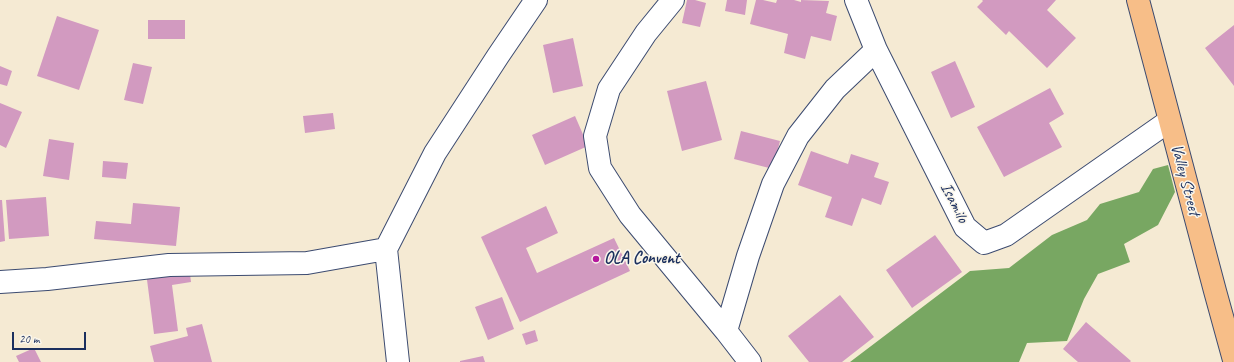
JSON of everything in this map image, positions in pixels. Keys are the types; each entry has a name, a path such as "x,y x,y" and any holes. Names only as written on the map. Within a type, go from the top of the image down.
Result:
{"main road":[{"name":"Valley Street","path":"1138,0 1169,121 1234,360"}],"street":[{"path":"398,362 386,249 435,153 536,0"},
{"path":"673,0 646,33 609,89 595,136 600,168 630,215 750,362"},
{"name":"Isamilo","path":"856,0 876,50 965,227 984,243 1006,235 1169,121"},
{"path":"726,331 748,256 773,184 798,136 835,89 876,50"},
{"path":"0,282 47,279 169,264 307,263 386,249"}],"green space":[{"path":"1168,165 1175,192 1158,225 1124,244 1130,262 1098,274 1084,299 1067,341 1027,343 1019,362 850,362 970,271 1009,268 1052,235 1087,220 1100,204 1139,192 1153,169"}],"building":[{"path":"687,0 695,0 706,3 700,27 682,23"},
{"path":"727,0 747,0 745,15 725,11"},
{"path":"756,0 776,3 777,0 794,0 801,2 801,0 829,1 826,13 837,16 831,41 811,36 805,59 784,53 788,34 750,24"},
{"path":"982,0 1056,0 1047,10 1076,38 1047,68 1009,31 1006,35 977,7 983,1"},
{"path":"57,16 99,30 79,90 37,76"},
{"path":"148,20 185,20 185,39 148,39"},
{"path":"1234,25 1234,86 1205,48"},
{"path":"573,38 583,86 553,93 543,45"},
{"path":"955,61 975,107 951,118 931,72"},
{"path":"133,63 152,67 143,104 124,100"},
{"path":"0,66 12,71 7,86 0,84"},
{"path":"706,81 722,140 682,151 667,91"},
{"path":"1050,88 1064,114 1049,123 1062,147 1004,177 977,127"},
{"path":"0,103 22,112 6,148 0,145"},
{"path":"333,113 335,129 305,133 303,116"},
{"path":"575,116 588,146 545,165 532,135"},
{"path":"741,131 780,141 773,169 734,159"},
{"path":"49,139 74,143 69,180 43,176"},
{"path":"811,151 848,164 851,154 879,163 874,177 889,182 881,205 862,198 852,226 825,217 832,197 798,185"},
{"path":"103,161 128,163 126,179 102,177"},
{"path":"46,197 49,236 9,239 6,200"},
{"path":"0,200 2,200 5,241 0,242"},
{"path":"133,203 180,207 176,246 94,239 96,221 131,224"},
{"name":"OLA Convent","path":"546,206 558,233 526,248 537,273 614,238 630,271 520,322 481,237"},
{"path":"935,235 962,272 912,308 886,270"},
{"path":"189,266 191,282 172,285 178,331 154,334 146,272"},
{"path":"840,295 874,337 842,362 809,362 788,336"},
{"path":"502,297 514,329 488,340 475,307"},
{"path":"1086,322 1131,361 1078,362 1063,349"},
{"path":"202,324 212,362 154,362 150,346 188,336 186,328"},
{"path":"535,330 538,341 526,345 522,334"},
{"path":"34,348 41,362 19,362 16,356"},
{"path":"483,356 485,362 460,362 460,361"}],"place":[{"name":"OLA Convent","path":"596,259"}]}
